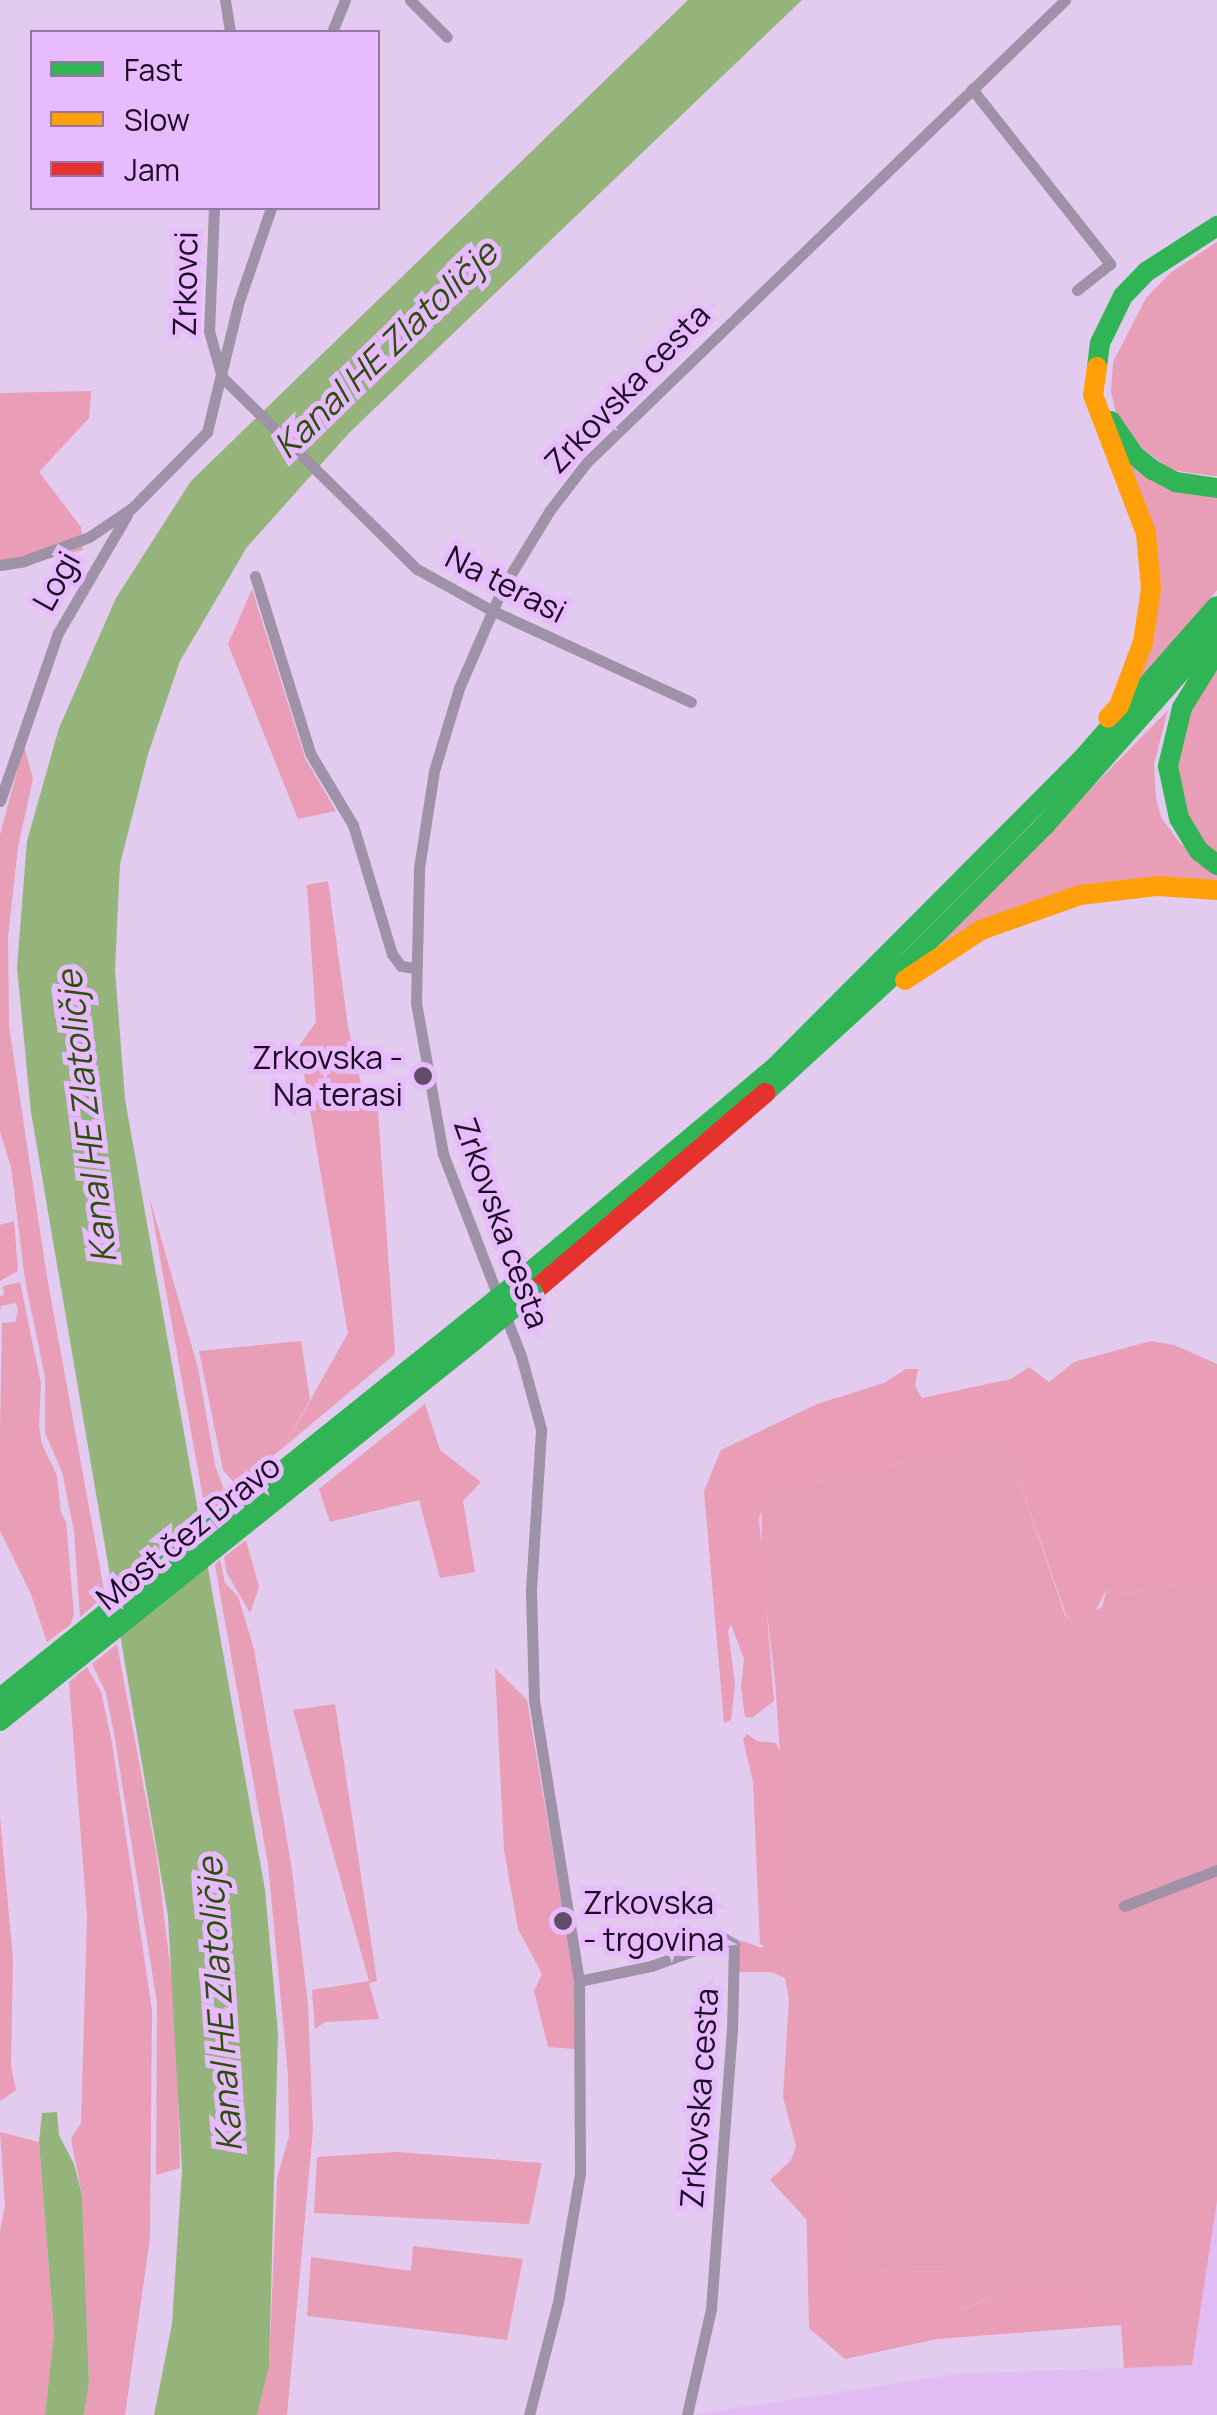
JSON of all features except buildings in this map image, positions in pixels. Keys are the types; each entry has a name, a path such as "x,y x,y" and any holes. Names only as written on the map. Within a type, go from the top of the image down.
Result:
{"highway":[{"path":"1081,760 1083,745 1119,706 1142,642 1152,589 1146,533 1093,395 1100,343 1123,296 1146,272 1217,226"},
{"path":"1217,238 1182,259 1134,303 1107,358 1104,392 1115,429 1143,462 1176,482 1217,488"},
{"path":"529,1284 775,1067 1081,760 1217,606"},
{"path":"469,1333 706,1147 908,962 1046,824 1217,631"},
{"path":"1217,651 1182,708 1168,766 1179,818 1199,851 1217,864"},
{"path":"824,1038 837,1037 952,946 1047,905 1109,890 1158,886 1217,890"},
{"name":"Most čez Dravo","path":"0,1698 411,1368 469,1333"},
{"name":"Most čez Dravo","path":"0,1721 414,1390 469,1333"}],"street":[{"path":"224,0 230,30"},
{"path":"333,30 345,0"},
{"path":"410,0 447,37"},
{"name":"Zrkovska cesta","path":"529,2415 558,2302 580,2173 579,1981 534,1700 530,1590 541,1429 522,1356 460,1208 434,1123 416,1003 419,868 434,771 459,688 492,610 550,510 599,449 1066,0"},
{"path":"972,89 1110,264 1078,290"},
{"name":"Zrkovci","path":"214,210 210,330 222,377 324,474"},
{"name":"Logi","path":"0,564 24,561 89,537 132,508 207,432 239,301 270,210"},
{"name":"Na terasi","path":"324,474 418,569 492,610 692,702"},
{"name":"Logi","path":"0,801 58,633 132,508"},
{"path":"255,576 310,753 354,825 392,954 401,966 415,968"},
{"path":"1124,1906 1217,1870"},
{"name":"Zrkovska cesta","path":"579,1981 651,1966 725,1939 734,1944 732,2028 712,2309 688,2415"}],"shaded area":[{"path":"1217,242 1217,476 1213,476 1171,470 1137,444 1117,418 1111,391 1113,362 1146,298 1170,273"},
{"path":"91,391 89,418 39,472 81,527 83,550 0,571 0,393"},
{"path":"1122,455 1217,496 1217,590 1138,683 1155,596"},
{"path":"252,589 305,758 336,811 298,819 228,644"},
{"path":"1217,661 1217,859 1193,835 1173,760 1196,697"},
{"path":"1168,710 1154,764 1161,817 1179,842 1217,874 1217,883 1154,880 943,946 941,942"},
{"path":"24,745 33,779 18,847 8,937 9,1026 47,1277 105,1595 80,1617 74,1531 62,1472 45,1433 45,1377 25,1280 11,1167 0,1132 0,835"},
{"path":"328,881 348,1026 364,1097 378,1111 395,1354 284,1447 348,1333 299,1046 316,1022 307,885"},
{"path":"149,1196 198,1368 215,1465 227,1498 206,1515"},
{"path":"14,1221 18,1271 0,1281 0,1225"},
{"path":"20,1282 41,1384 39,1426 0,1431 2,1323 15,1322 18,1310 16,1303 1,1306 0,1311 0,1296 4,1295 3,1286"},
{"path":"301,1341 310,1399 284,1447 236,1485 223,1470 199,1351"},
{"path":"1151,1341 1174,1345 1217,1364 1217,1577 1122,1594 1107,1589 1091,1619 1072,1622 1066,1615 1004,1442 768,1493 759,1518 774,1701 752,1718 745,1717 741,1688 744,1659 731,1624 728,1631 735,1684 731,1720 724,1723 704,1491 721,1450 817,1404 884,1383 906,1369 918,1369 915,1386 922,1398 1011,1379 1029,1367 1049,1382 1074,1362"},
{"path":"425,1404 440,1450 481,1482 463,1501 475,1572 440,1578 419,1500 330,1522 319,1489"},
{"path":"39,1426 42,1444 57,1476 61,1513 66,1522 74,1614 71,1624 47,1642 31,1594 0,1531 0,1431"},
{"path":"1004,1442 1011,1455 1065,1615 1072,1622 1102,1607 1107,1589 1123,1594 1217,1577 1217,2201 1192,2365 1124,2368 1121,2325 1139,2304 1020,2287 957,2311 956,2272 840,2270 806,2195 807,2220 770,2180 791,2160 796,2146 783,2097 789,1999 785,1978 771,1972 738,1972 740,1940 762,1948 792,1920 775,1682 761,1562 762,1501 768,1493"},
{"path":"246,1540 259,1587 250,1613 227,1573 224,1557"},
{"path":"220,1559 225,1583 238,1596 254,1649 291,1863 308,2005 313,2130 287,2415 257,2415 269,2367 277,2178 289,2137 288,2075 268,1864 215,1565"},
{"path":"117,1644 157,1858 176,2014 180,2168 156,2175 157,2003 114,1733 106,1693 92,1664"},
{"path":"87,1667 101,1692 112,1743 152,2010 150,2238 125,2415 84,2415 89,2383 82,2195 71,2139 81,2123 87,1917 69,1682"},
{"path":"495,1668 527,1700 575,1983 575,2049 548,2047 534,1991 542,1974 518,1929 504,1850"},
{"path":"335,1704 377,1981 369,1983 379,2019 325,2022 315,2029 312,1990 369,1981 293,1710"},
{"path":"747,1734 757,1741 776,1743 780,1751 792,1920 790,1939 775,1950 760,1944 753,1782 743,1739"},
{"path":"0,1817 13,1959 11,2066 16,2090 0,2101"},
{"path":"0,2132 39,2142 54,2333 45,2415 0,2415 0,2232 5,2205"},
{"path":"396,2152 542,2163 529,2224 314,2213 317,2157"},
{"path":"820,2182 841,2191 841,2270 956,2272 958,2311 1020,2287 1140,2304 1121,2325 937,2339 845,2359 809,2328 806,2195"},
{"path":"1217,2201 1217,2415 692,2415 957,2374 1192,2365"},
{"path":"413,2246 523,2259 507,2340 307,2316 311,2257 411,2271"}],"water":[{"name":"Kanal HE Zlatoličje","path":"688,0 802,0 349,433 247,547 180,661 148,754 120,864 115,970 125,1099 265,1890 278,2033 269,2367 257,2415 154,2415 172,2324 182,2170 168,1916 31,1112 17,967 27,841 59,728 116,598 191,481"},
{"path":"57,2112 59,2135 74,2164 82,2195 89,2383 84,2415 45,2415 54,2333 39,2142 42,2113"}],"traffic: fast":[{"path":"1097,367 1100,343 1123,296 1146,272 1217,226"},
{"path":"1111,421 1133,454 1153,470 1176,482 1217,488"},
{"path":"524,1277 775,1067 1081,760 1217,606"},
{"path":"765,1093 908,962 1046,824 1217,631"},
{"path":"1217,651 1182,708 1168,766 1179,818 1199,851 1217,865"},
{"path":"463,1326 524,1277"},
{"path":"475,1340 533,1292"},
{"path":"0,1698 463,1326"},
{"path":"0,1721 475,1340"}],"traffic: slow":[{"path":"1097,367 1093,395 1146,533 1151,589 1143,642 1119,706 1108,718"},
{"path":"905,980 981,930 1080,895 1158,886 1217,890"}],"traffic: jam":[{"path":"533,1292 765,1093"}],"place":[{"name":"Zrkovska - Na terasi","path":"423,1076"},
{"name":"Zrkovska - trgovina","path":"563,1921"}]}
